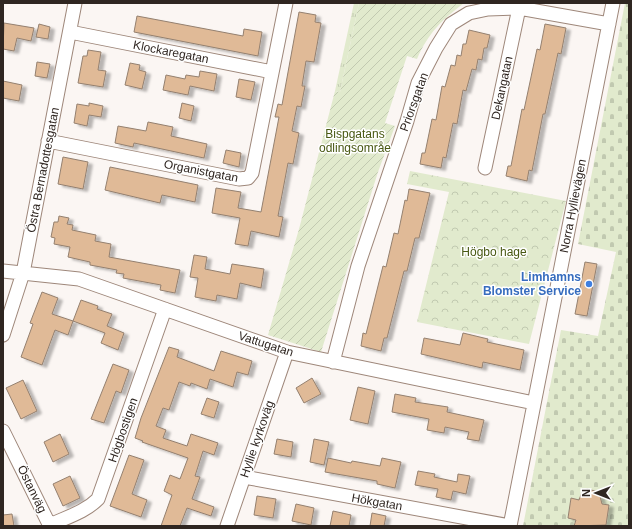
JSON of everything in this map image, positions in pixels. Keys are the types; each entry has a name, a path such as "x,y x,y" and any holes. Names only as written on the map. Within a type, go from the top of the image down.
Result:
{"street":[{"name":"Östra Bernadottesgatan","path":"3,335 23,273 75,3"},
{"name":"Organistgatan","path":"48,141 239,179 248,178 252,173 286,3"},
{"name":"Norra Hyllievägen","path":"510,526 613,3"},
{"name":"Priorsgatan","path":"333,362 358,266 407,121 418,83 436,48 451,24 469,13 488,9 519,8 609,24"},
{"name":"Dekangatan","path":"485,168 519,8"},
{"name":"Klockaregatan","path":"70,32 272,72"},
{"name":"Vattugatan","path":"3,271 79,279 287,352 534,403"},
{"name":"Högbostigen","path":"50,525 91,506 98,499 165,309"},
{"name":"Hyllie kyrkoväg","path":"227,526 287,352"},
{"name":"Östanväg","path":"3,430 50,525"},
{"name":"Hökgatan","path":"244,477 510,526"}],"green space":[{"path":"354,3 359,3 340,92 335,91"},
{"name":"Bispgatans odlingsområe","path":"359,3 464,3 436,28 426,41 417,59 407,56 385,123 395,126 378,172 321,352 268,335 299,229 335,91 340,92"},
{"path":"625,3 629,3 629,526 598,526 598,524 606,524 609,506 602,504 599,492 587,489 582,492 579,500 571,498 568,518 576,520 574,526 523,526 561,330 598,336 616,252 578,244"},
{"name":"Högbo hage","path":"410,171 566,201 529,344 417,322 449,192 407,184"}],"building":[{"path":"299,12 316,15 315,22 321,23 314,62 306,61 302,86 305,86 301,107 297,106 292,131 299,133 293,164 288,163 278,216 283,217 279,237 251,231 248,246 235,244 240,218 212,213 216,188 241,192 238,208 261,212 279,117 275,117 278,104 282,105"},
{"path":"137,16 243,36 244,29 262,32 258,56 134,32"},
{"path":"4,23 34,28 31,41 17,38 14,51 3,49"},
{"path":"39,24 50,27 48,39 36,37"},
{"path":"545,24 566,28 561,54 558,53 545,114 543,114 532,171 529,170 527,181 506,176 508,166 511,166 522,109 524,110 537,49 540,50"},
{"path":"469,30 490,35 487,48 484,48 482,60 478,59 476,70 472,69 466,91 463,90 457,124 453,123 446,158 443,157 441,168 420,164 422,153 425,153 432,119 436,120 442,86 445,87 451,65 455,66 457,55 461,56 463,44 466,44"},
{"path":"88,50 101,52 98,70 106,71 103,87 78,83 83,56 87,56"},
{"path":"37,62 50,64 47,78 35,76"},
{"path":"130,63 140,65 139,70 146,72 142,89 125,85"},
{"path":"200,71 217,74 214,91 190,86 188,95 163,90 166,75 185,79 186,75 199,77"},
{"path":"239,79 255,82 251,100 236,97"},
{"path":"3,81 22,85 19,101 3,98"},
{"path":"89,103 103,106 101,117 89,115 87,126 74,123 77,104 89,106"},
{"path":"182,103 194,106 191,121 179,118"},
{"path":"148,122 173,127 171,136 207,144 204,158 134,143 133,147 115,143 118,126 146,131"},
{"path":"226,150 241,153 239,167 223,163"},
{"path":"63,157 88,162 83,189 58,184"},
{"path":"110,167 198,185 195,202 162,195 160,203 105,190"},
{"path":"409,189 430,193 419,238 415,238 407,271 404,271 387,338 384,338 381,351 361,346 363,333 366,334 383,266 386,267 394,233 398,234 405,200 407,201"},
{"path":"59,216 69,218 67,224 73,225 72,230 96,235 95,241 111,244 109,257 180,270 175,293 160,290 161,285 123,278 124,274 116,273 117,270 90,265 90,262 68,257 70,247 54,244 55,238 51,237 54,222 58,222"},
{"path":"194,255 207,257 205,269 230,274 232,264 264,269 261,288 240,283 237,299 217,295 216,301 195,297 198,278 190,277"},
{"path":"585,262 597,264 587,316 575,314"},
{"path":"42,292 58,298 52,314 73,321 68,335 55,330 42,365 21,357 33,324 30,323"},
{"path":"81,300 98,306 97,309 112,314 107,326 124,333 118,350 101,343 105,333 73,321"},
{"path":"463,333 488,339 487,342 524,350 520,370 483,362 482,368 421,354 424,338 460,345"},
{"path":"169,347 179,350 177,357 214,371 221,351 252,361 248,375 237,372 233,387 210,379 207,389 191,383 190,386 179,382 169,410 163,408 156,426 166,430 163,438 187,446 191,434 218,443 214,455 203,451 195,476 200,477 192,499 214,507 211,516 187,508 180,526 161,526 172,495 164,491 170,475 180,479 188,458 142,442 143,441 135,438 141,418"},
{"path":"113,364 129,370 121,393 116,391 104,423 91,419"},
{"path":"312,378 321,394 304,403 296,388"},
{"path":"23,380 37,411 21,419 6,388"},
{"path":"358,387 375,391 368,424 350,420"},
{"path":"395,394 416,398 415,402 448,407 447,412 484,420 479,441 467,439 469,432 445,427 444,433 427,430 429,419 392,412"},
{"path":"207,398 219,402 214,418 201,414"},
{"path":"60,434 69,454 53,462 44,442"},
{"path":"277,439 293,442 291,457 274,454"},
{"path":"314,439 329,442 324,465 310,462"},
{"path":"129,455 144,460 132,494 147,500 141,517 110,506"},
{"path":"328,458 351,463 352,461 380,466 382,458 401,462 395,488 377,484 377,481 325,472"},
{"path":"418,471 435,474 434,477 457,482 458,474 470,476 466,494 453,491 451,500 436,497 438,489 415,485"},
{"path":"70,476 80,498 63,506 53,484"},
{"path":"587,489 599,492 602,504 609,505 606,525 574,526 576,520 568,518 571,498 579,500 582,492"},
{"path":"257,496 276,499 273,518 254,515"},
{"path":"296,504 314,508 311,525 292,521"},
{"path":"333,511 351,515 349,526 330,526"},
{"path":"372,513 386,516 384,526 370,526"},
{"path":"12,514 14,526 3,526 3,515"}],"place":[{"name":"Limhamns Blomster Service","path":"589,284"}]}
